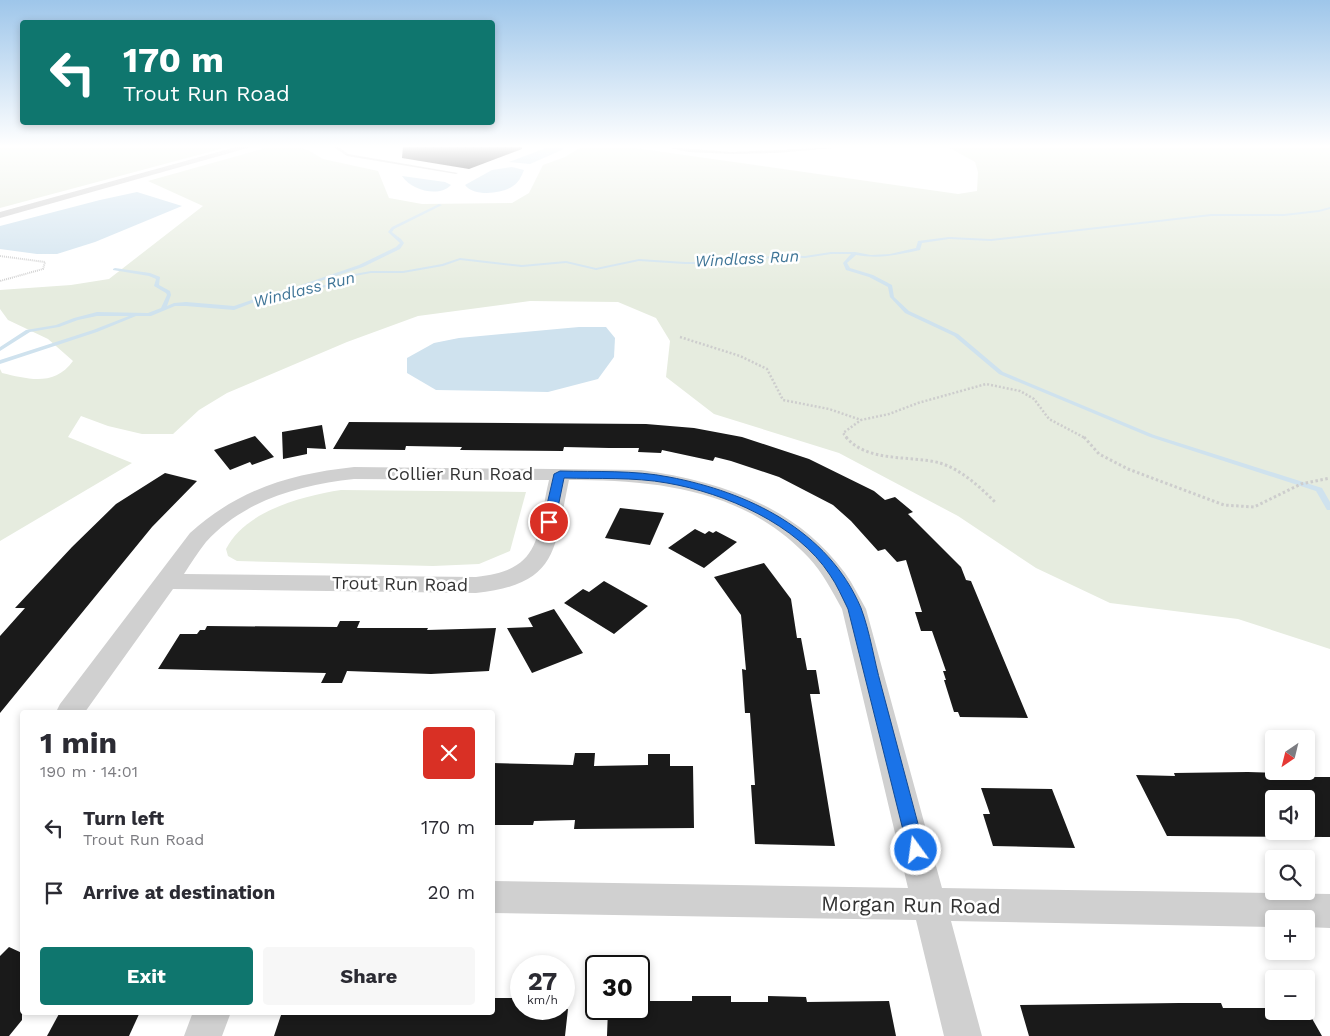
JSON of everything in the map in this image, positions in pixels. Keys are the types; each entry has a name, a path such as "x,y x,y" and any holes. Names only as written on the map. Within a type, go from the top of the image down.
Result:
{"street":[{"path":"0,215 71,195"},
{"name":"Collier Run Road","path":"71,710 198,538 222,515 260,494 302,480 354,473 617,475 669,480 728,495 782,523 806,541 821,556 842,584 854,609 963,1036"},
{"name":"Trout Run Road","path":"167,581 476,585 504,581 528,569 542,553 560,474"},
{"name":"Morgan Run Road","path":"495,897 930,906 1330,911"},
{"path":"203,1036 211,1015"}],"path":[{"path":"0,256 45,262 43,269 0,281"},
{"path":"680,338 740,356 767,369 783,400 829,410 861,420"},
{"path":"996,502 976,482 940,463 871,454 848,442 843,433 861,420 889,414 918,403 986,384 1020,391 1034,399 1048,419 1082,435 1099,454 1128,469 1224,505 1254,507 1300,484 1330,478"}],"shaded area":[{"path":"0,195 47,195 0,208"},
{"path":"180,195 388,195 389,198 422,204 512,203 525,195 1330,195 1330,649 1238,619 1110,603 1036,568 958,516 839,453 714,414 666,377 670,341 656,318 618,302 530,301 418,316 347,342 227,393 199,410 173,434 142,434 108,426 81,416 68,437 132,463 0,541 0,369 2,373 40,379 58,375 73,361 48,339 8,320 0,309 0,290 71,285 109,279 203,206"},
{"path":"341,490 526,492 510,551 479,564 433,566 237,561 228,556 226,549 235,536 260,515 292,501"}],"water":[{"path":"122,195 148,195 182,206 95,242 57,254 37,254 0,249 0,226"},
{"path":"579,327 606,327 615,338 614,357 598,379 548,392 436,390 407,373 407,358 434,343 459,338"}],"building":[{"path":"349,422 646,424 694,428 742,437 809,459 874,491 885,500 895,497 913,512 908,514 961,567 966,580 971,581 1028,718 960,717 958,712 954,712 944,680 946,680 943,671 946,671 932,631 921,631 915,612 922,612 906,560 897,562 885,549 878,551 851,521 833,505 779,477 715,457 713,461 662,450 661,453 638,452 639,448 564,447 563,451 460,450 462,447 406,446 405,450 333,449"},
{"path":"322,425 326,449 307,448 307,454 283,459 282,432"},
{"path":"255,436 274,457 252,465 250,462 230,470 214,450"},
{"path":"165,473 197,481 152,527 0,713 0,636 25,608 15,608 72,547 116,504"},
{"path":"620,508 664,513 650,545 605,538"},
{"path":"695,529 705,534 709,531 713,533 716,531 737,542 704,568 668,548"},
{"path":"764,563 791,599 797,638 801,638 807,670 816,670 820,694 810,694 835,846 755,844 751,785 755,785 750,713 745,713 742,669 746,670 741,615 714,577"},
{"path":"604,581 648,606 614,634 564,603 583,589 589,592"},
{"path":"554,609 583,653 532,673 507,628 533,627 528,618"},
{"path":"340,621 360,621 357,628 428,628 427,630 496,628 489,671 431,674 347,671 342,683 321,683 326,673 158,669 180,634 197,634 200,630 205,630 207,626 337,627"},
{"path":"575,753 595,753 594,766 648,765 648,754 670,754 670,766 693,766 694,828 574,829 575,820 534,821 533,825 495,825 495,763 573,765"},
{"path":"1248,772 1265,772 1265,780 1315,780 1315,777 1330,777 1330,837 1315,837 1315,790 1265,790 1265,837 1167,836 1136,775 1175,776 1174,773"},
{"path":"981,788 1052,789 1075,848 993,846 983,814 990,814"},
{"path":"9,947 20,952 20,1015 22,1015 22,1020 9,1036 0,1036 0,956"},
{"path":"692,996 731,996 731,1002 768,1002 768,996 806,997 807,1002 889,1001 896,1036 607,1036 608,1020 650,1020 650,1001 692,1001"},
{"path":"495,998 510,998 510,1020 567,1020 565,1036 274,1036 281,1015 495,1015"},
{"path":"1221,1003 1223,1008 1265,1008 1265,1020 1313,1020 1322,1036 1029,1036 1020,1005"},
{"path":"58,1015 139,1015 129,1036 47,1036"}],"waterway":[{"path":"300,286 361,266 398,248 402,243 390,232 393,228 440,205"},
{"name":"Windlass Run","path":"855,253 871,256 890,255 918,249 920,242 949,238 991,240 1211,215 1284,215 1330,208"},
{"name":"Windlass Run","path":"163,309 174,305 186,304 234,308 275,293 333,285 341,278 349,276 371,272 403,272 443,265 460,259 522,266 566,262 596,269 639,260 730,263 778,256 805,257 831,253 855,253"},
{"path":"855,253 845,263 848,269 871,276 890,286 892,297 907,312 956,335 1001,373 1152,436 1319,490 1330,508"},
{"path":"115,269 158,278 156,286 168,292 169,295 163,309"},
{"name":"Windlass Run","path":"0,349 28,331 57,326 76,319 97,314 149,315 163,309"},
{"name":"Windlass Run","path":"0,362 95,331 134,316"}],"route":[{"path":"549,522 560,474 640,476 698,486 728,495 782,523 806,541 834,572 846,590 854,609 916,850"}]}
